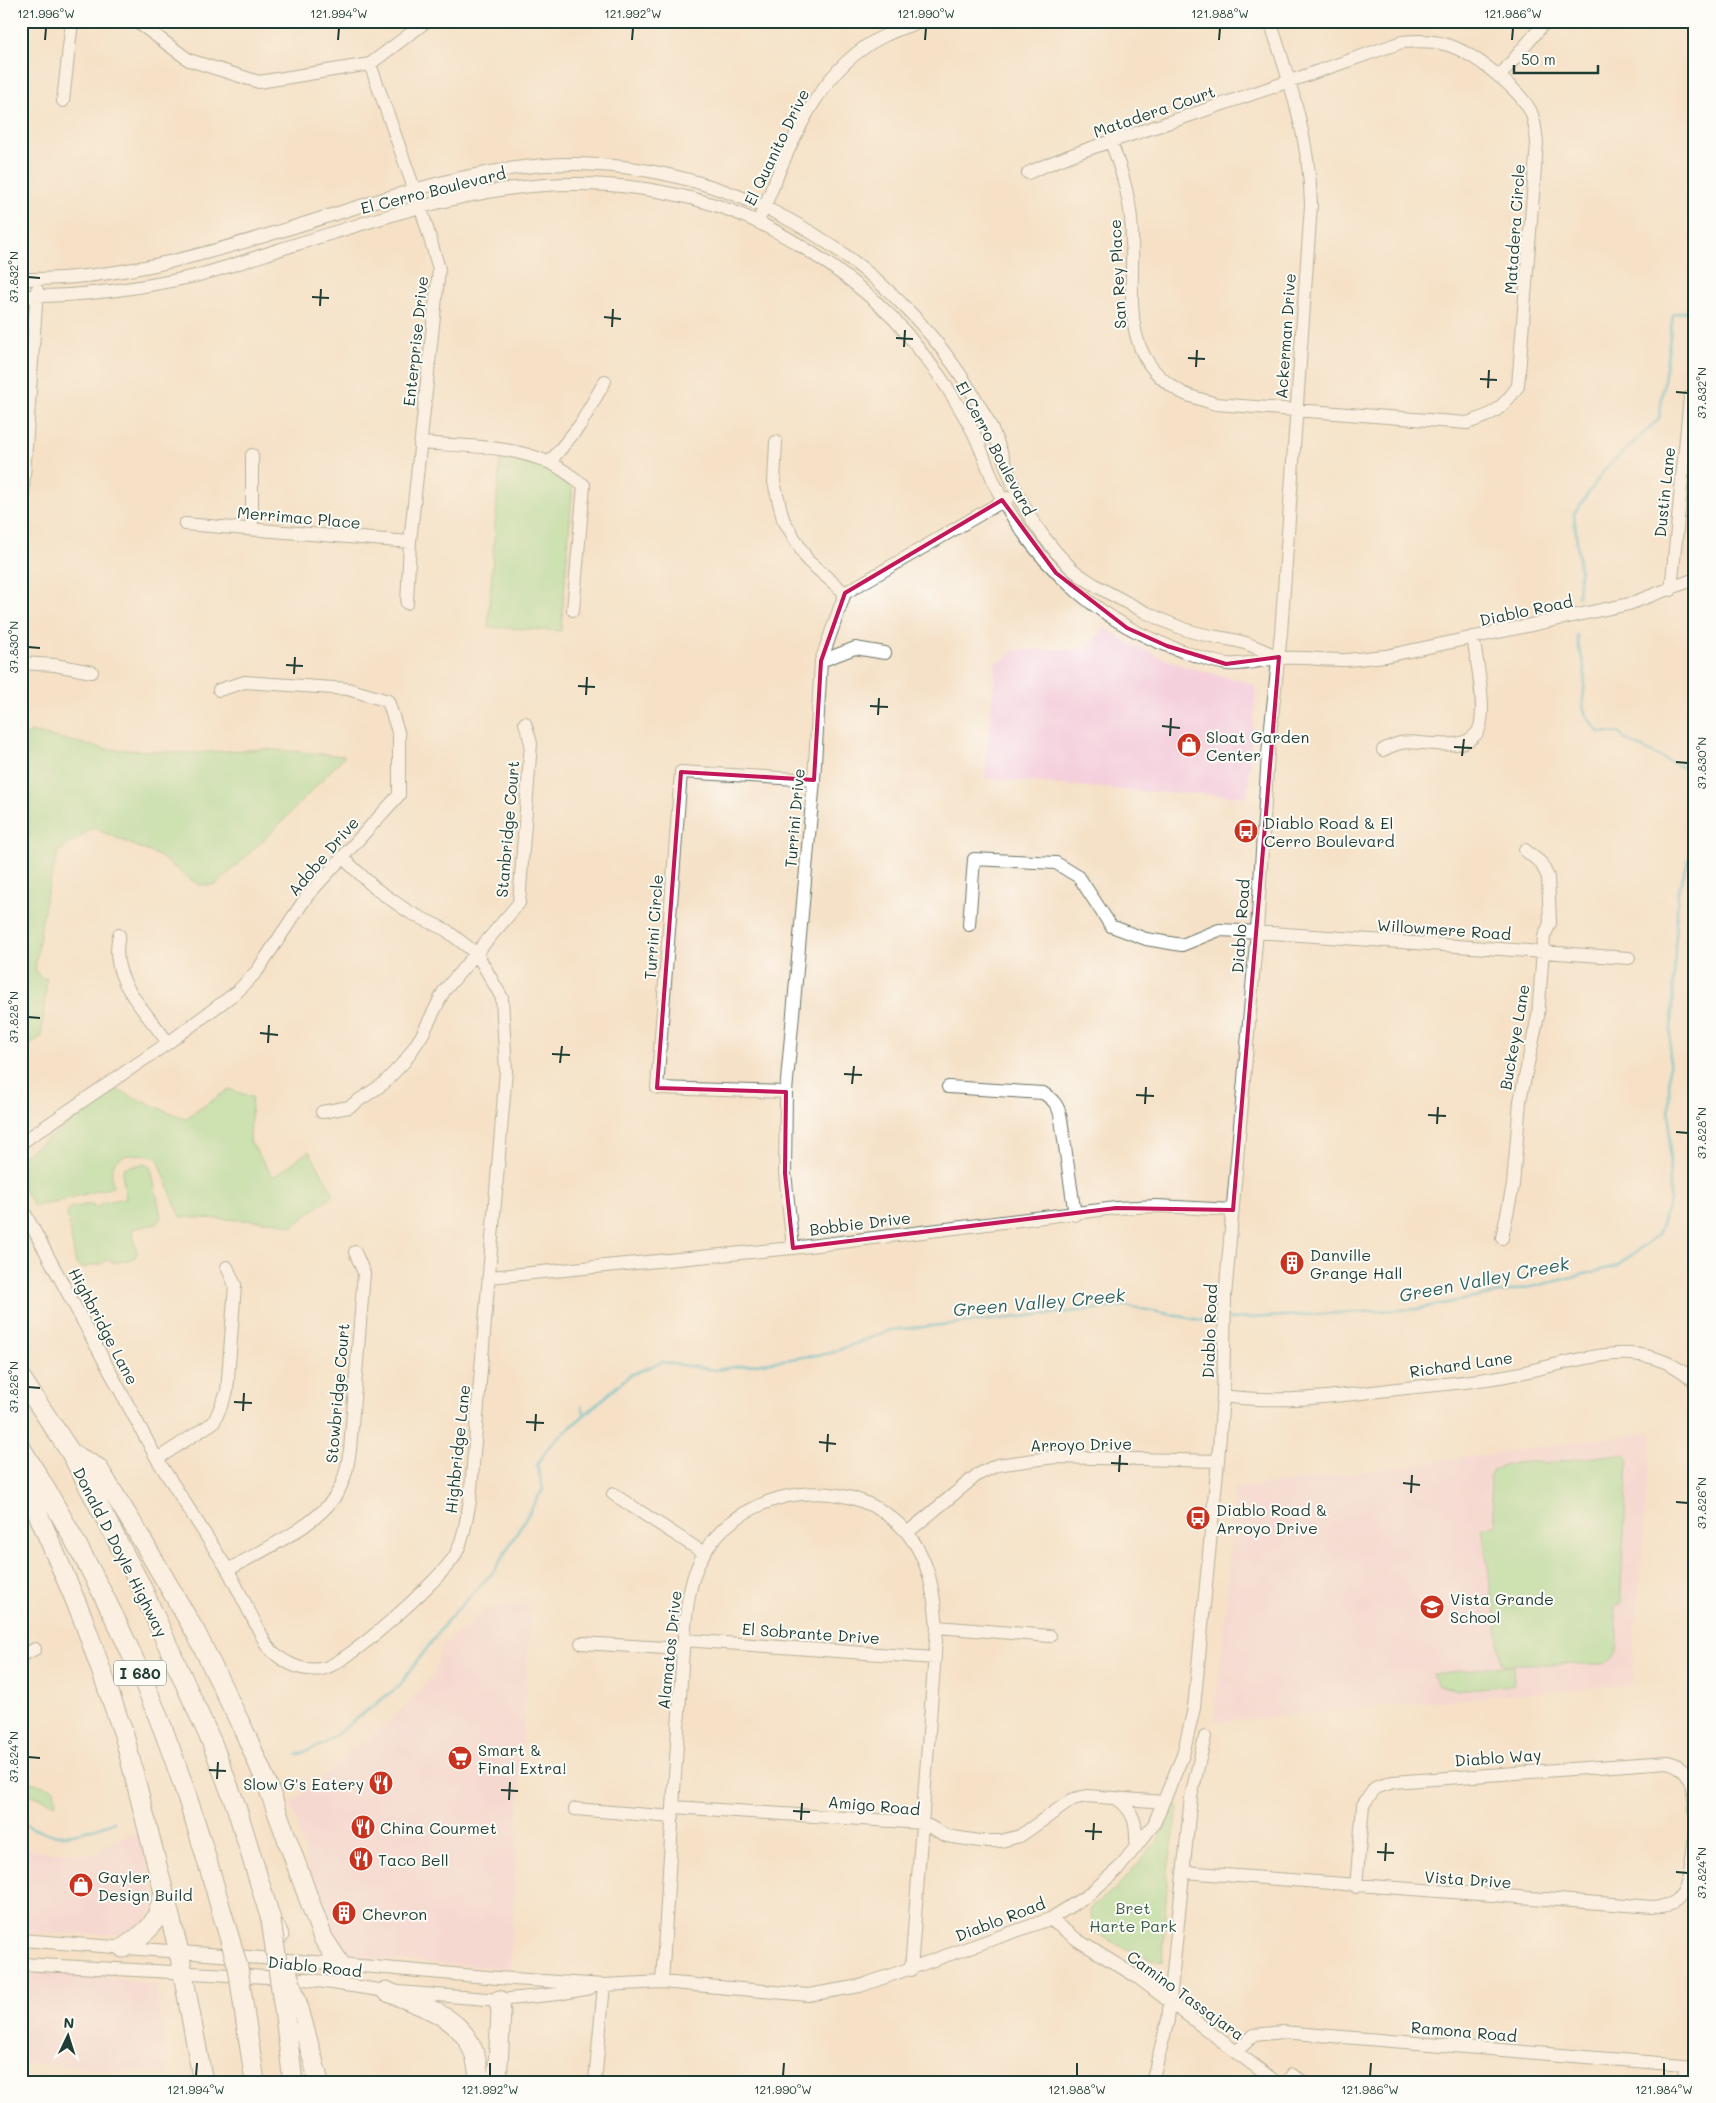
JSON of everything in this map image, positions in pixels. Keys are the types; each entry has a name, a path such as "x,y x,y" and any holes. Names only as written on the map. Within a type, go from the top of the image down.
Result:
{"highway":[{"name":"Donald D Doyle Highway","path":"21,1378 70,1453 142,1586 212,1743 236,1806 275,1928 293,2082"},
{"name":"I 680","path":"21,1448 64,1520 106,1600 146,1687 174,1759 203,1845 238,1967 255,2082"},
{"path":"70,1453 98,1468 136,1528 196,1634 241,1725 267,1784 323,1938 340,1964"},
{"path":"21,1482 60,1564 114,1702 146,1814 164,1894 180,1952 203,2082"},
{"path":"123,1948 141,1936 159,1916 164,1894"},
{"path":"275,1928 319,2082"},
{"path":"386,1991 444,2016 456,2024 466,2035 473,2048 478,2064 479,2082"},
{"path":"497,2082 501,2012 499,2000"}],"street":[{"path":"63,101 72,21"},
{"path":"136,21 189,60 259,82 370,64 427,21"},
{"name":"El Quanito Drive","path":"758,222 810,107 828,80 850,59 884,35 921,21"},
{"name":"Ackerman Drive","path":"1270,21 1290,82 1305,138 1311,186 1279,657"},
{"path":"1499,77 1546,21"},
{"name":"Matadera Circle","path":"1290,82 1402,42 1444,43 1460,49 1499,77 1530,112 1537,143 1518,386 1506,403 1490,416 1466,423 1296,409"},
{"name":"Enterprise Drive","path":"370,64 421,208 439,269 410,542 407,603"},
{"name":"Matadera Court","path":"1028,173 1111,142 1290,82"},
{"name":"San Rey Place","path":"1111,142 1129,199 1132,236 1133,327 1142,354 1158,376 1184,393 1216,404 1296,409"},
{"name":"El Cerro Boulevard","path":"21,279 117,274 193,257 414,189 496,171 524,167 579,164 634,169 662,174 715,188 764,208 821,237 856,263 907,306 954,365 988,421 1017,494 1042,534 1072,569 1090,582 1139,610 1190,631 1244,642 1279,657"},
{"name":"El Cerro Boulevard","path":"21,296 123,290 199,275 421,208 488,190 519,186 605,183 662,191 710,203 758,222 810,252 844,277 893,319 939,376 972,429 1002,500 1038,552 1056,573 1093,605 1133,631 1167,646 1226,664 1245,664 1279,657"},
{"path":"21,519 37,279"},
{"path":"550,462 580,425 605,381"},
{"name":"Dustin Lane","path":"1671,590 1690,397"},
{"path":"776,442 774,482 783,520 808,561 845,593 1002,500 1017,494"},
{"path":"420,443 494,448 523,453 550,462 584,485 573,610"},
{"path":"252,455 252,529"},
{"name":"Merrimac Place","path":"184,524 410,542"},
{"name":"Diablo Road","path":"21,1940 498,1978 604,1985 662,1982 808,1994 860,1986 911,1970 1050,1919 1088,1895 1119,1868 1154,1824 1183,1754 1194,1708 1218,1461 1223,1396 1225,1297 1257,931 1268,754 1279,657 1347,660 1386,656 1629,604 1671,590 1695,579"},
{"name":"Turrini Drive","path":"793,1248 785,1173 786,1092 814,780 821,661 845,593"},
{"path":"1383,750 1399,741 1435,744 1462,743 1476,734 1479,730 1481,718 1481,694 1472,638"},
{"path":"821,661 855,648 885,653"},
{"path":"21,662 55,665 92,672"},
{"name":"Adobe Drive","path":"21,1143 168,1043 238,991 258,971 307,896 398,796 399,735 388,701 348,689 245,682 219,690"},
{"name":"Stanbridge Court","path":"322,1112 349,1107 383,1084 405,1061 422,1035 444,990 520,903 531,742 525,723"},
{"name":"Turrini Circle","path":"786,1092 656,1088 681,772 814,780"},
{"name":"Buckeye Lane","path":"1502,1238 1513,1185 1520,1101 1538,1016 1544,937 1550,923 1548,877 1541,863 1526,850"},
{"name":"Highbridge Lane","path":"21,1206 157,1459 228,1570 267,1646 285,1662 308,1669 330,1666 350,1654 436,1579 455,1555 470,1502 506,1071 502,998 477,954 446,930 409,912 384,895 343,858"},
{"name":"Willowmere Road","path":"969,925 974,859 1056,863 1079,878 1111,926 1146,938 1182,945 1219,930 1257,931 1629,958"},
{"path":"119,935 116,950 121,979 168,1043"},
{"path":"948,1087 1043,1093 1054,1100 1059,1108 1062,1119 1075,1215"},
{"name":"Bobbie Drive","path":"490,1277 793,1248 1075,1215 1116,1208 1157,1206 1233,1210"},
{"name":"Stowbridge Court","path":"228,1570 312,1520 331,1502 340,1488 350,1450 364,1273 355,1252"},
{"path":"157,1459 214,1422 227,1392 235,1285 227,1267"},
{"name":"Richard Lane","path":"1223,1396 1275,1400 1311,1399 1499,1378 1600,1356 1628,1354 1654,1358 1669,1363 1695,1382"},
{"name":"Arroyo Drive","path":"907,1533 977,1475 997,1465 1055,1458 1218,1461"},
{"path":"613,1494 704,1553"},
{"name":"Alamatos Drive","path":"662,1982 683,1645 694,1577 704,1553 732,1521 772,1500 796,1494 838,1495 864,1504 884,1514 907,1533 921,1553 933,1585 937,1627 911,1970"},
{"path":"937,1627 1050,1636"},
{"name":"El Sobrante Drive","path":"581,1643 683,1645 935,1658"},
{"path":"21,1656 35,1649"},
{"path":"1152,2082 1168,2020 1191,1798 1206,1737"},
{"name":"Diablo Way","path":"1356,1886 1363,1805 1375,1788 1393,1782 1667,1762 1674,1763 1690,1779 1694,1792 1695,1810"},
{"name":"Amigo Road","path":"575,1809 923,1823 947,1836 1001,1841 1020,1836 1073,1799 1087,1796 1164,1802"},
{"path":"1116,1798 1132,1813 1137,1832 1136,1847"},
{"name":"Vista Drive","path":"1184,1872 1633,1907 1671,1904 1682,1893 1688,1879 1695,1832"},
{"name":"Camino Tassajara","path":"1050,1919 1079,1941 1138,1977 1276,2082"},
{"name":"Diablo Road","path":"21,1964 305,1979 386,1991 499,2000 558,1994 604,1985"},
{"path":"498,1978 499,2000"},
{"path":"595,2082 604,1985"},
{"name":"Ramona Road","path":"1237,2051 1254,2035 1282,2032 1690,2066"},
{"path":"1684,2082 1690,2066"},
{"path":"1288,2082 1292,2075 1303,2082"}],"highlighted area":[{"path":"1002,500 1056,573 1127,628 1167,646 1226,664 1279,657 1233,1210 1116,1208 793,1248 785,1173 786,1092 657,1088 681,772 814,780 821,661 845,593"}],"shaded area":[{"path":"1105,627 1130,644 1179,665 1253,684 1256,690 1247,796 1135,791 985,778 996,661 1002,661 1013,650 1087,649"},
{"name":"Vista Grande School","path":"1652,1432 1631,1684 1214,1722 1222,1655 1234,1489"},
{"path":"505,1603 530,1605 510,1969 375,1959 352,1954 334,1940 321,1913 291,1803 404,1708 435,1672 442,1645 482,1613"},
{"path":"140,1833 155,1899 145,1923 134,1930 116,1934 21,1934 21,1846 31,1850 86,1855 95,1853 115,1839"},
{"path":"21,1970 93,1975 155,1985 170,2075 21,2063"}],"green space":[{"path":"500,457 553,469 573,483 561,631 488,627"},
{"path":"31,732 108,749 192,753 265,749 345,756 274,830 216,885 198,885 159,856 93,828 58,852 45,901 35,970 41,978 47,978 41,1037 21,1051 21,739"},
{"path":"229,1089 252,1097 250,1141 273,1177 309,1151 334,1194 292,1227 279,1222 180,1217 158,1159 145,1155 124,1156 118,1159 112,1170 113,1187 34,1207 21,1184 21,1157 117,1090 185,1119"},
{"path":"145,1164 151,1168 161,1217 157,1224 132,1229 137,1254 133,1259 112,1263 107,1259 104,1263 82,1268 76,1265 67,1214 70,1208 92,1204 97,1208 101,1203 126,1198 122,1173 125,1167"},
{"path":"1620,1454 1626,1456 1628,1462 1620,1605 1615,1606 1618,1639 1615,1653 1604,1664 1502,1664 1482,1527 1496,1526 1489,1478 1493,1470 1506,1464 1540,1461 1542,1463"},
{"path":"1513,1665 1514,1685 1456,1690 1438,1685 1432,1674"},
{"path":"21,1779 54,1789 56,1804 21,1791"},
{"name":"Bret Harte Park","path":"1176,1798 1178,1810 1168,1870 1162,1963 1120,1946 1095,1932 1090,1912 1093,1905 1114,1891 1158,1840"}],"waterway":[{"name":"Green Valley Creek","path":"1578,597 1580,571 1574,514 1605,469 1659,419 1673,314 1695,310"},
{"name":"Green Valley Creek","path":"1577,635 1585,677 1583,706 1591,722 1599,732 1620,733 1624,739 1695,774"},
{"path":"1679,766 1685,760 1695,741"},
{"name":"Green Valley Creek","path":"1229,1319 1416,1309 1536,1286 1617,1266 1658,1235 1670,1202 1669,1068 1678,892 1695,841"},
{"name":"Green Valley Creek","path":"297,1755 324,1744 399,1686 447,1621 495,1570 543,1489 537,1465 550,1445 630,1375 662,1362 715,1370 831,1353 891,1330 1127,1306 1199,1320 1223,1320"},
{"name":"Green Valley Creek","path":"582,1407 585,1415"},
{"name":"Green Valley Creek","path":"21,1822 34,1829 56,1835 78,1833 114,1822"}],"place":[{"name":"Sloat Garden Center","path":"1189,745"},
{"name":"Diablo Road & El Cerro Boulevard","path":"1246,831"},
{"name":"Danville Grange Hall","path":"1292,1263"},
{"name":"Diablo Road & Arroyo Drive","path":"1198,1518"},
{"name":"Vista Grande School","path":"1432,1607"},
{"name":"Smart & Final Extra!","path":"460,1758"},
{"name":"Slow G's Eatery","path":"381,1783"},
{"name":"China Courmet","path":"363,1827"},
{"name":"Taco Bell","path":"361,1859"},
{"name":"Gayler Design Build","path":"81,1885"},
{"name":"Chevron","path":"344,1913"}]}
